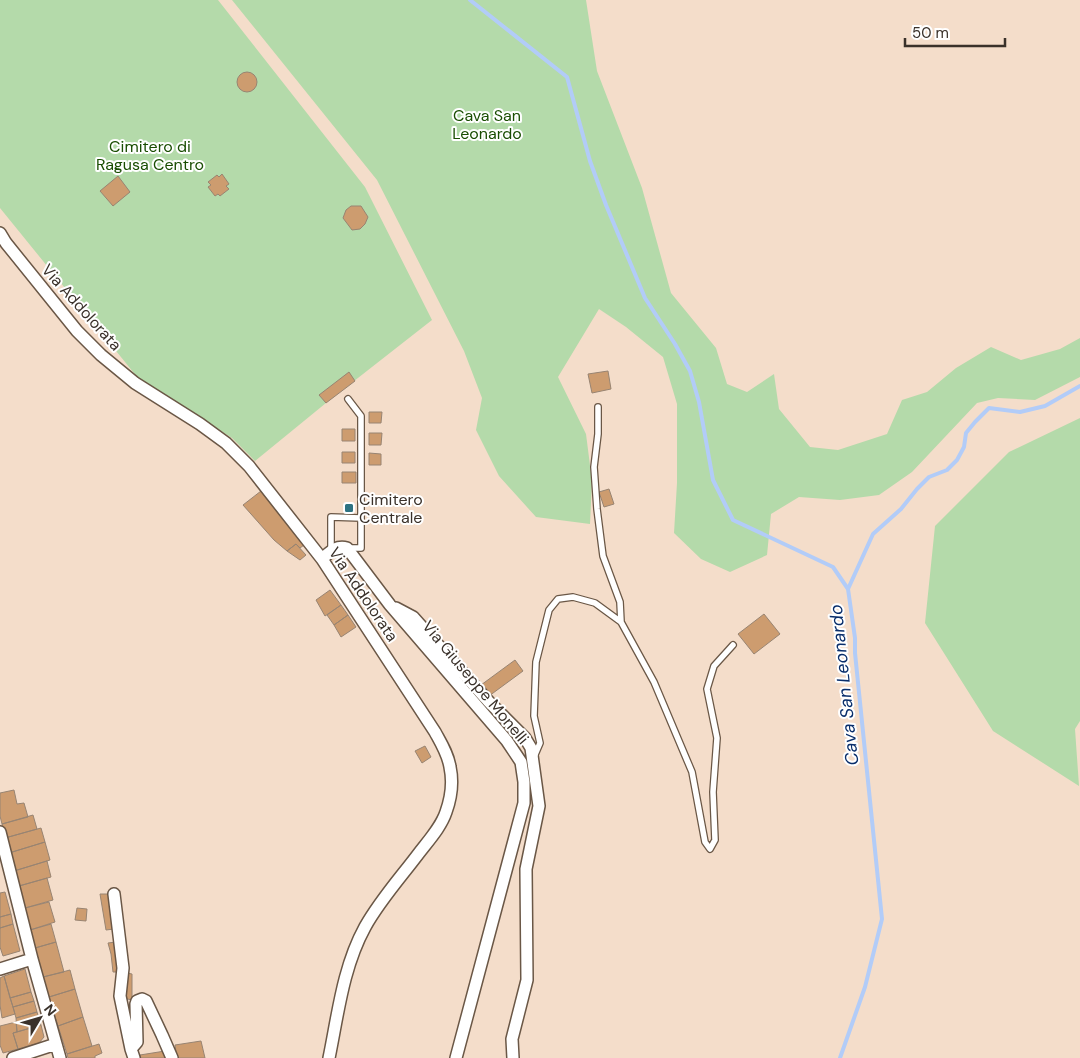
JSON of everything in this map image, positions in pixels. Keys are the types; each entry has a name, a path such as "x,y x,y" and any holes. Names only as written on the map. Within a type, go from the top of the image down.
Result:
{"street":[{"name":"Via Addolorata","path":"0,233 77,331 101,355 135,384 200,424 226,443 249,466 326,555 445,750 450,767 451,783 446,813 437,830 380,903 365,926 347,970 329,1058"},
{"path":"326,555 338,547 347,548"},
{"name":"Via Giuseppe Monelli","path":"347,548 390,605 507,741 521,762 524,782 524,803 456,1058"},
{"path":"390,605 413,617 489,702 525,738 531,748 539,806 526,869 527,980 512,1039 513,1058"},
{"path":"0,832 32,959 60,1058"},
{"path":"114,894 123,968 120,996 132,1053"},
{"path":"0,969 32,959"},
{"path":"132,1053 138,1042 136,1004 137,1001 142,999 146,1001 172,1058"},
{"path":"13,1058 56,1044"}],"lane":[{"path":"347,548 361,548 361,416 348,399"},
{"path":"598,407 598,434 594,467 597,509 603,556 620,602 621,622"},
{"path":"326,555 331,517 361,518"},
{"path":"533,758 540,742 534,716 536,662 549,610 558,599 573,597 595,603 621,622 654,682 692,772 705,842 710,849 715,840 713,792 717,738 707,689 714,666 732,645"}],"green space":[{"name":"Cimitero di Ragusa Centro","path":"0,0 218,0 365,187 432,320 255,461 232,438 138,378 0,208"},
{"name":"Cava San Leonardo","path":"232,0 586,0 597,71 642,188 671,293 716,348 727,384 747,392 774,374 779,409 810,447 838,450 887,434 902,400 927,392 956,368 991,347 1021,360 1060,349 1080,338 1080,377 1035,400 998,398 977,403 912,472 879,495 840,500 799,497 771,514 767,555 730,572 701,559 674,533 677,483 677,404 663,357 626,327 599,309 558,377 586,434 592,481 590,524 536,517 499,476 476,430 482,398 464,351 377,180"},
{"path":"1080,418 1080,721 1075,729 1079,786 993,731 925,623 935,526 1009,452"}],"building":[{"path":"247,72 254,75 257,82 254,89 247,92 240,89 237,82 240,75"},
{"path":"222,174 229,184 226,186 229,189 220,196 218,194 215,196 208,187 211,185 208,182 217,175 219,177"},
{"path":"118,176 130,192 113,206 100,191"},
{"path":"351,206 361,206 368,217 360,229 352,230 343,218 346,210"},
{"path":"608,371 611,389 592,393 588,374"},
{"path":"349,372 355,381 326,403 319,395"},
{"path":"369,412 382,412 381,423 369,423"},
{"path":"342,429 355,429 355,441 342,441"},
{"path":"369,433 382,433 381,445 369,445"},
{"path":"342,452 355,452 355,463 342,463"},
{"path":"369,453 381,454 381,465 369,465"},
{"path":"342,472 356,472 356,483 342,483"},
{"path":"609,489 614,504 604,507 599,492"},
{"path":"261,491 304,545 300,548 296,544 287,551 274,540 243,505"},
{"path":"296,544 306,555 300,560 287,551"},
{"path":"330,590 341,605 325,616 316,600"},
{"path":"341,605 348,615 334,625 327,615"},
{"path":"764,614 780,634 754,654 738,634"},
{"path":"348,615 356,627 341,637 334,625"},
{"path":"515,660 523,671 489,696 481,685"},
{"path":"425,746 431,757 422,763 415,751"},
{"path":"14,790 17,804 24,803 28,817 2,824 0,793"},
{"path":"33,815 37,829 5,838 2,824"},
{"path":"41,828 45,842 9,853 5,838"},
{"path":"45,842 50,860 14,871 9,853"},
{"path":"47,861 51,877 19,886 14,871"},
{"path":"47,878 53,900 25,908 19,886"},
{"path":"5,892 11,914 0,917 0,893"},
{"path":"100,894 110,894 114,929 106,930"},
{"path":"49,902 55,922 30,930 25,908"},
{"path":"77,908 87,909 86,921 75,920"},
{"path":"11,914 13,924 0,928 0,917"},
{"path":"13,924 20,951 3,956 0,947 0,928"},
{"path":"51,924 56,942 35,948 30,930"},
{"path":"56,942 64,972 43,977 35,948"},
{"path":"116,942 119,972 113,972 108,943"},
{"path":"25,969 31,992 10,998 4,976"},
{"path":"70,970 75,989 49,997 43,977"},
{"path":"127,973 132,974 132,1000 123,998"},
{"path":"4,976 15,1014 2,1018 0,978"},
{"path":"75,989 83,1017 58,1026 49,997"},
{"path":"31,992 34,1001 13,1007 10,998"},
{"path":"34,1001 37,1012 16,1018 13,1007"},
{"path":"37,1012 41,1025 17,1032 16,1018"},
{"path":"83,1017 92,1046 67,1054 58,1026"},
{"path":"16,1022 17,1032 13,1033 18,1049 3,1053 0,1045 0,1026"},
{"path":"41,1025 44,1037 39,1043 18,1049 13,1033"},
{"path":"201,1041 205,1058 177,1058 175,1045"},
{"path":"99,1044 102,1053 95,1056 95,1058 68,1058 67,1054"},
{"path":"165,1051 166,1058 141,1058 140,1055"}],"waterway":[{"name":"Cava San Leonardo","path":"470,0 567,77 590,161 606,205 645,298 690,371 699,402 713,480 733,520 833,567 848,589 855,638 882,919 865,987 840,1058"},
{"path":"848,589 873,534 901,509 929,477 947,470 957,460 964,447 966,433 989,408 1020,412 1045,406 1080,386"}],"place":[{"name":"Cimitero Centrale","path":"349,508"}]}
